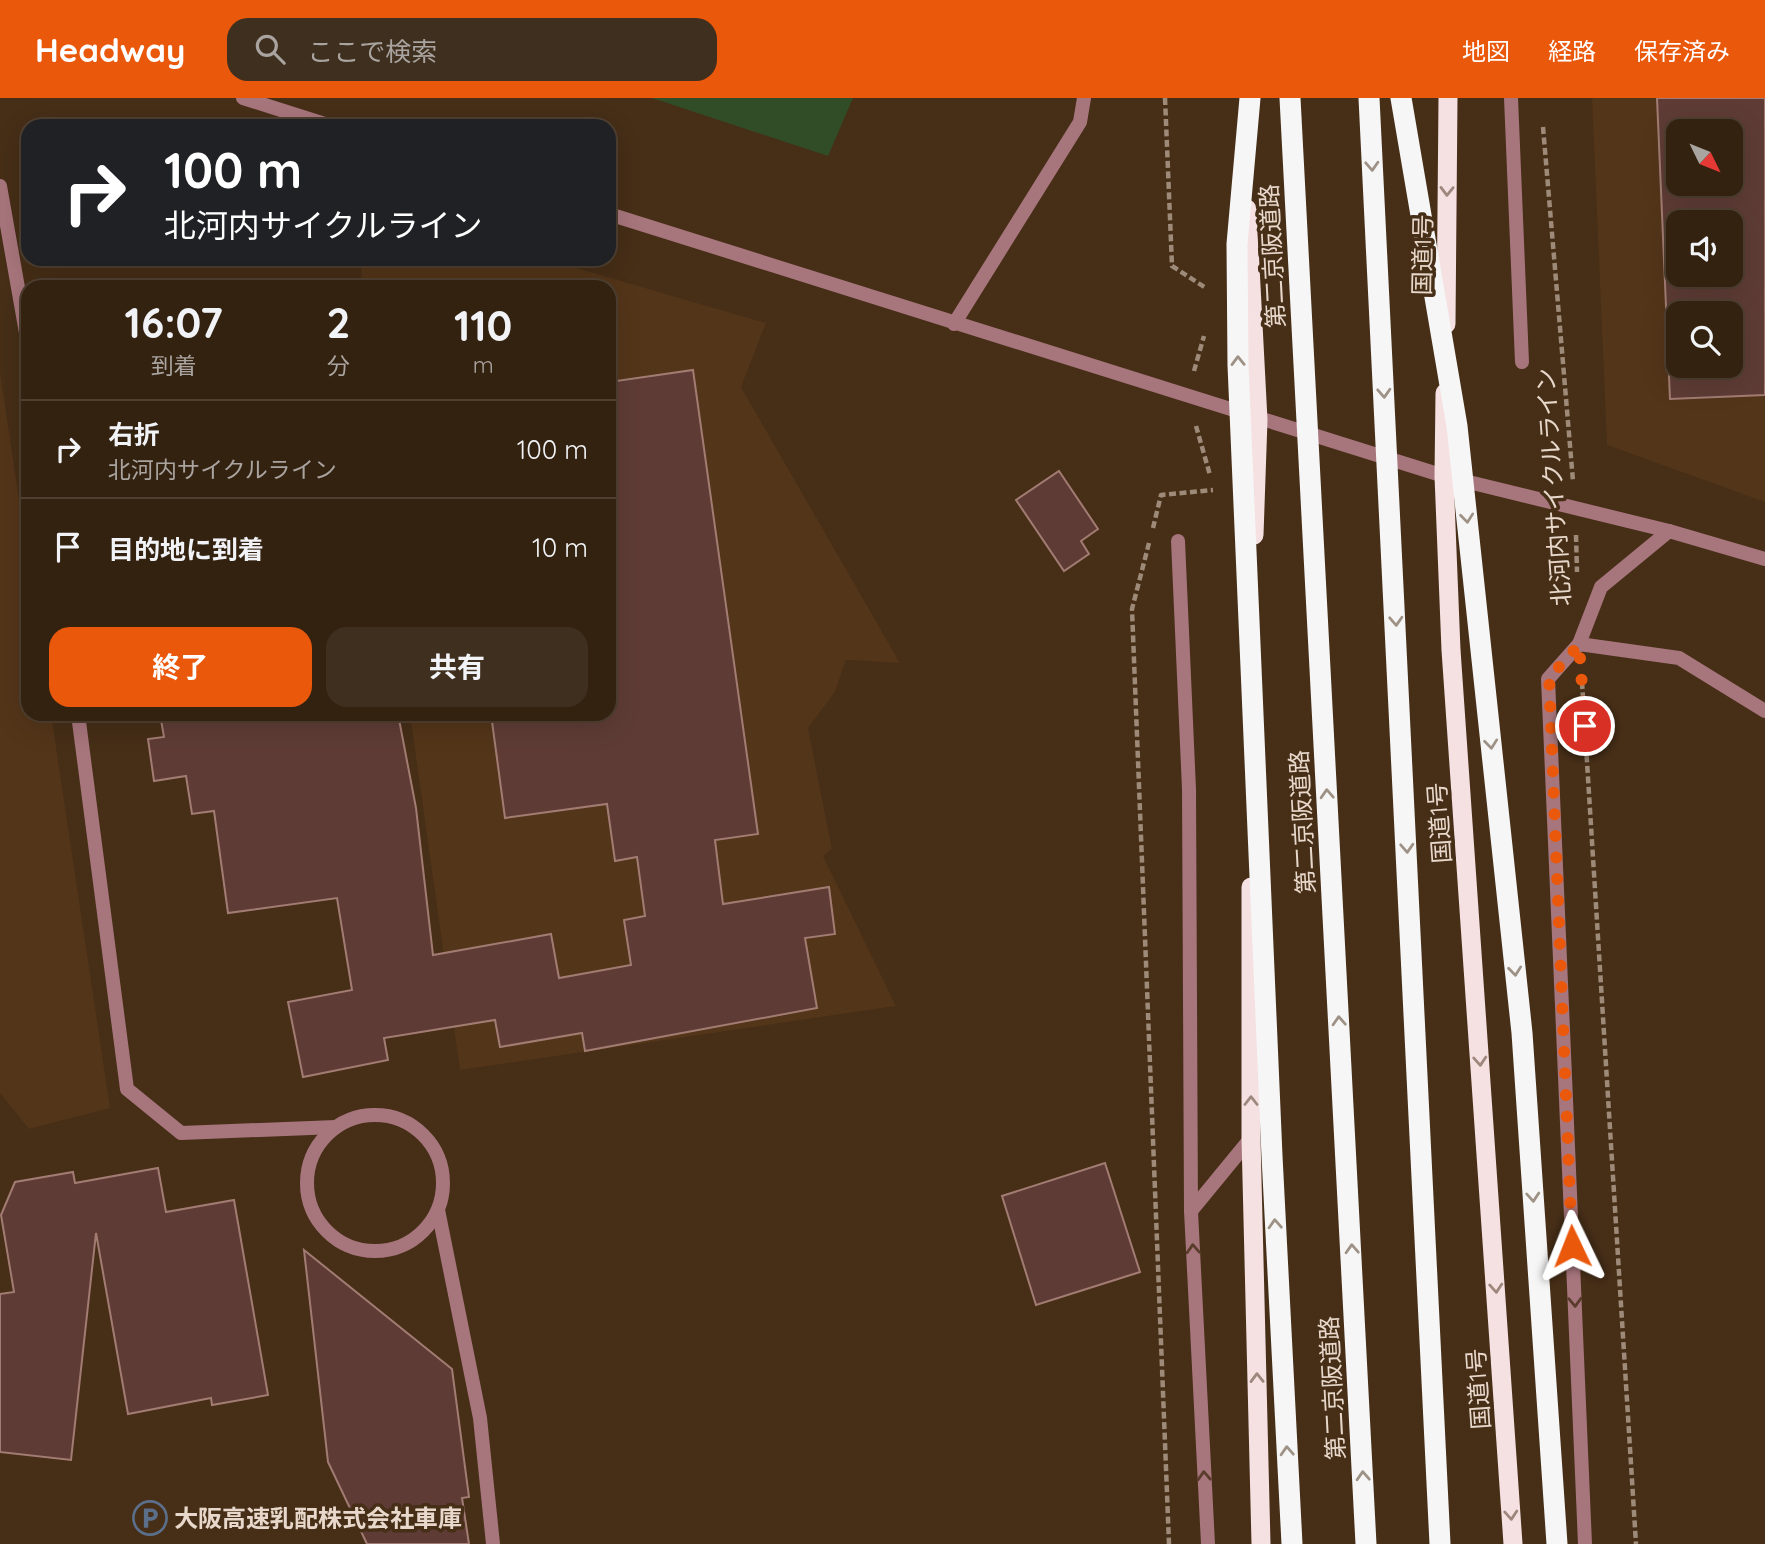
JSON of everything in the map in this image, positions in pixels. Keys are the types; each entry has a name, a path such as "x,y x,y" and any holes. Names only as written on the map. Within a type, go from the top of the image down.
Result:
{"highway":[{"path":"1242,98 1258,420 1251,610 1251,1138 1261,1544"},
{"path":"1250,98 1237,244 1238,365 1272,1156 1292,1544"},
{"name":"第二京阪道路","path":"1290,98 1366,1544"},
{"path":"1369,98 1440,1544"},
{"path":"1401,98 1457,426 1522,1033 1557,1544"},
{"name":"国道1号","path":"1448,98 1444,476 1451,650 1513,1544"}],"street":[{"path":"243,98 309,119"},
{"path":"954,324 1080,122 1084,98"},
{"path":"1511,98 1522,362"},
{"path":"0,186 21,304"},
{"path":"616,216 954,324 1188,394 1258,420 1444,476 1669,531 1765,559"},
{"path":"1585,1544 1549,678 1579,645 1601,587 1669,531"},
{"path":"1178,541 1189,789 1191,1212 1208,1544"},
{"path":"1579,645 1679,659 1765,710"},
{"path":"79,721 127,1089 181,1133 336,1127"},
{"path":"378,1115 399,1119 418,1130 433,1146 442,1167 443,1189 438,1210 425,1229 407,1243 386,1251 363,1250 341,1243 324,1229 312,1209 307,1186 310,1164 320,1143 336,1127 356,1118 378,1115"},
{"path":"1191,1212 1251,1138"},
{"path":"438,1210 480,1418 493,1544"}],"path":[{"name":"北河内サイクルライン","path":"1542,125 1575,508 1577,576"},
{"path":"1579,645 1636,1544"}],"shaded area":[{"path":"1592,98 1765,98 1765,502 1607,445"},
{"path":"362,266 569,266 766,323 741,387 900,663 846,660 835,692 808,728 832,849 823,856 896,1006 460,1070 411,721 616,721 616,280 361,280"},
{"path":"0,372 21,513 21,721 52,721 110,1108 29,1129 0,1093"}],"green space":[{"path":"652,98 853,98 828,156"}],"building":[{"path":"1657,98 1765,98 1765,395 1670,399 1669,378 1743,378 1743,301 1666,301 1666,306"},
{"path":"693,370 758,834 715,840 723,904 829,887 835,934 805,938 817,1008 585,1051 582,1033 500,1047 495,1020 384,1038 388,1060 303,1077 288,1002 352,990 337,898 228,913 214,811 192,814 186,776 154,781 148,739 164,737 161,721 399,721 416,808 433,955 551,934 559,978 631,965 624,920 645,916 637,857 615,861 607,804 505,818 492,721 616,721 616,381"},
{"path":"1059,471 1098,529 1081,541 1089,554 1064,571 1016,500"},
{"path":"1105,1163 1140,1272 1036,1305 1002,1196"},
{"path":"158,1168 166,1212 234,1200 268,1395 212,1405 211,1398 128,1414 96,1233 71,1460 0,1452 0,1294 14,1292 1,1215 15,1182 73,1172 75,1183"},
{"path":"304,1250 452,1369 469,1497 462,1498 469,1544 367,1544 328,1462"}],"place":[{"name":"大阪高速乳配株式会社車庫","path":"150,1518"}],"route":[{"path":"1572,1246 1549,678 1579,645 1585,726"}]}
